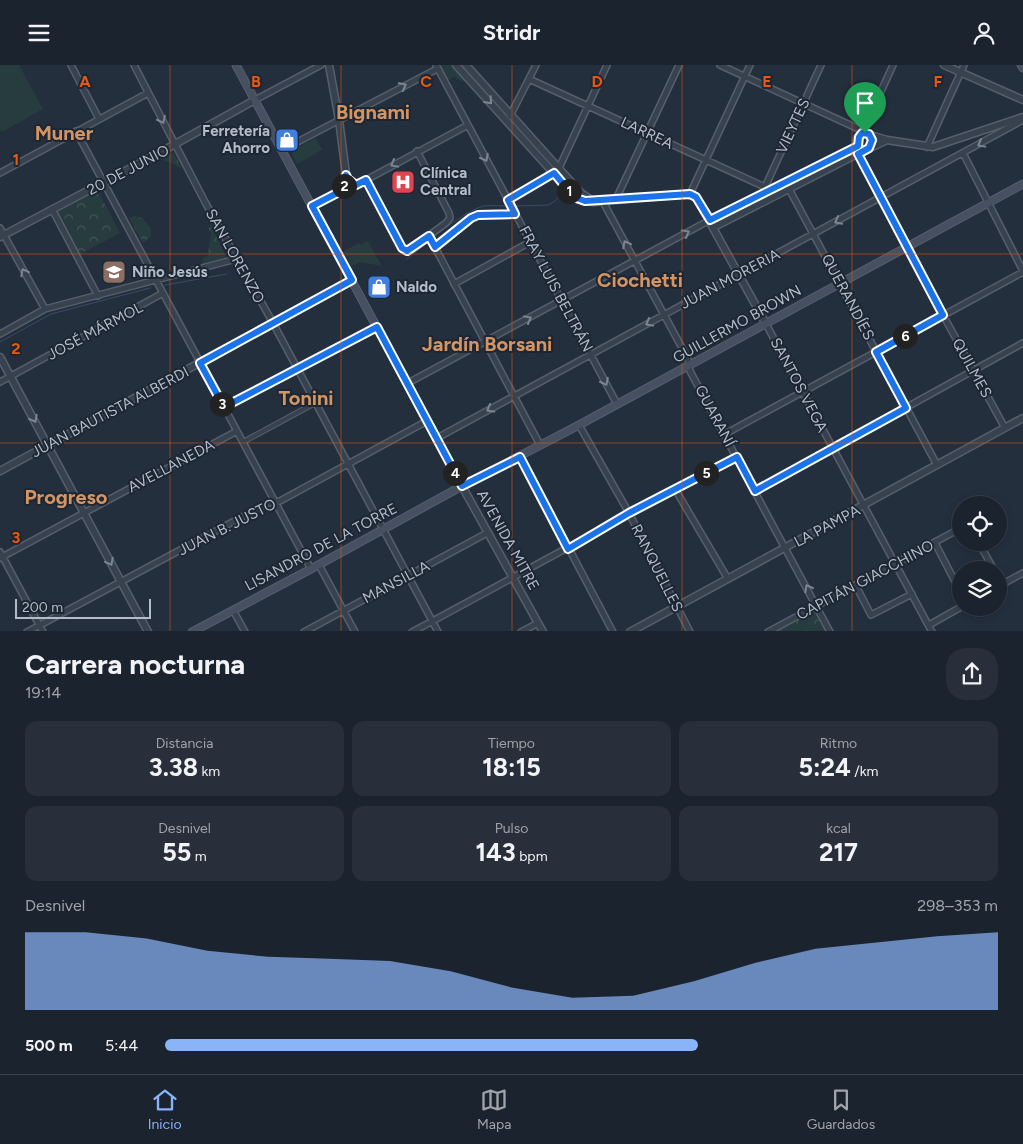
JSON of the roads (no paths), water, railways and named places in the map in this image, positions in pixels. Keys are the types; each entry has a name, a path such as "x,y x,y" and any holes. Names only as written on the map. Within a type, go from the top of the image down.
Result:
{"main road":[{"name":"AVENIDA MITRE","path":"236,65 462,486"},
{"name":"GUILLERMO BROWN","path":"462,486 580,425 1023,185"},
{"name":"LISANDRO DE LA TORRE","path":"192,631 319,565 462,486"}],"street":[{"path":"71,65 99,119"},
{"name":"SAN LORENZO","path":"134,65 174,145 273,323 438,631"},
{"path":"255,100 321,65"},
{"path":"329,65 346,175 341,191"},
{"path":"456,65 533,151 556,171"},
{"path":"466,65 539,146 574,197 594,202 690,194 750,65"},
{"path":"506,121 536,65"},
{"path":"508,200 556,171 607,65"},
{"path":"616,199 679,65"},
{"path":"720,65 866,133 887,140 932,147 1023,119"},
{"name":"VIEYTES","path":"768,192 821,65"},
{"path":"857,149 859,137 866,133 893,65"},
{"path":"944,65 1023,100"},
{"path":"927,147 964,65"},
{"path":"282,150 435,66"},
{"name":"FRAY LUIS BELTRÁN","path":"435,66 617,404"},
{"name":"LARREA","path":"529,79 648,133 768,192"},
{"path":"0,173 148,93"},
{"name":"20 DE JUNIO","path":"2,236 104,183 255,100"},
{"name":"JUAN MORERIA","path":"436,438 1023,119"},
{"path":"312,206 366,180 468,125"},
{"path":"76,131 311,569"},
{"path":"866,133 872,140 867,149"},
{"path":"408,383 710,220 787,185 857,149 867,149 887,140"},
{"path":"533,151 539,146"},
{"name":"QUILMES","path":"857,149 943,315 1005,428"},
{"path":"366,180 405,251 429,236 450,218 417,151"},
{"path":"725,434 1023,271 963,153"},
{"path":"346,175 356,185"},
{"name":"QUERANDÍES","path":"787,185 937,465"},
{"path":"714,227 768,192"},
{"name":"SANTOS VEGA","path":"690,194 696,197 714,227 932,631"},
{"name":"GUARANÍ","path":"602,200 688,359 690,371 830,631"},
{"path":"52,209 98,296"},
{"path":"434,245 478,215 515,214"},
{"path":"0,228 2,236 45,309"},
{"path":"429,236 540,445"},
{"path":"454,284 530,242"},
{"path":"0,334 45,309 236,259"},
{"name":"JUAN BAUTISTA ALBERDI","path":"0,471 352,280"},
{"name":"JOSÉ MÁRMOL","path":"0,382 163,293"},
{"path":"224,407 377,327"},
{"path":"755,491 1023,343"},
{"path":"0,357 148,631"},
{"path":"243,442 315,403"},
{"name":"LA PAMPA","path":"630,631 1023,419"},
{"name":"JUAN B. JUSTO","path":"27,631 268,503 280,501 428,421"},
{"name":"RANQUELLES","path":"580,425 629,513 690,631"},
{"name":"AVELLANEDA","path":"1,555 237,431"},
{"path":"520,457 613,631"},
{"path":"412,631 568,549 629,513 737,457"},
{"name":"AVENIDA MITRE","path":"462,486 543,631"},
{"path":"675,489 728,579"},
{"name":"MANSILLA","path":"304,631 487,533"},
{"name":"CAPITÁN GIACCHINO","path":"768,631 856,586 952,533"},
{"path":"934,543 952,576"},
{"path":"1,555 43,631"},
{"path":"319,565 355,631"},
{"path":"1007,580 1023,573"},
{"path":"856,586 871,615 912,594"},
{"path":"233,610 245,631"},
{"path":"929,625 952,612"},
{"path":"521,631 538,623"}],"waterway":[{"path":"517,206 551,204 560,194 561,185"},
{"path":"432,238 477,208 484,206 509,206"},
{"path":"407,259 429,241"},
{"path":"165,285 227,274"},
{"path":"0,342 51,314 150,288"}],"place":[{"name":"Ferretería Ahorro","path":"287,140"},
{"name":"Clínica Central","path":"403,182"},
{"name":"Niño Jesús","path":"114,272"},
{"name":"Naldo","path":"379,287"}],"district":[{"name":"Bignami","path":"373,112"},
{"name":"Muner","path":"64,133"},
{"name":"Ciochetti","path":"640,280"},
{"name":"Jardín Borsani","path":"487,344"},
{"name":"Tonini","path":"306,398"},
{"name":"Progreso","path":"66,497"}]}
